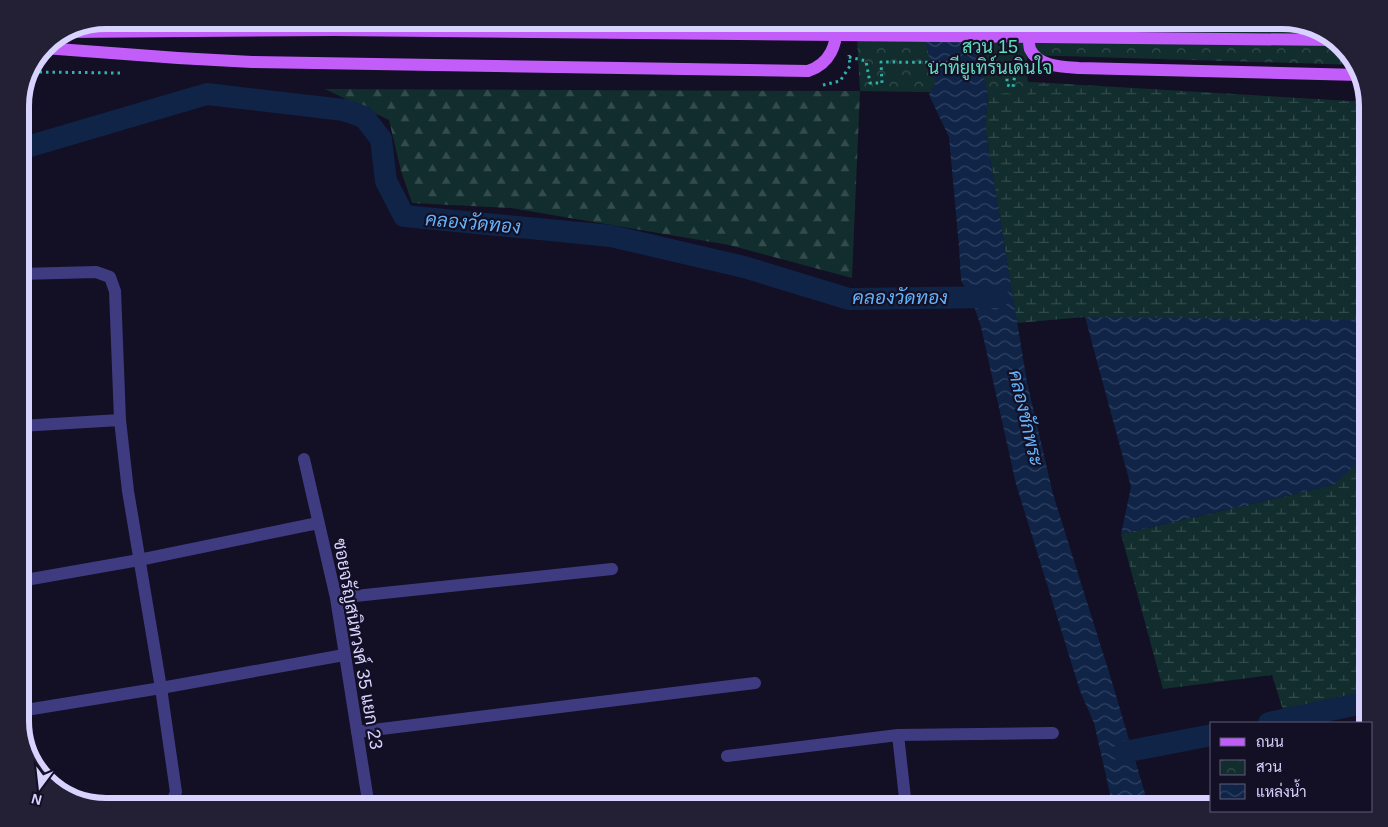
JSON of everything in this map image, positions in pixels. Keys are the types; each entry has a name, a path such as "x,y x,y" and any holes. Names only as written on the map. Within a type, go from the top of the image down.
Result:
{"main road":[{"path":"54,49 252,62 808,71 824,63 830,54 835,43 836,29"},
{"path":"1029,29 1030,48 1037,58 1053,66 1352,75"},
{"path":"85,32 336,30 1322,40"}],"street":[{"path":"29,274 96,272 110,277 116,291 120,420 128,491 161,688 176,792 174,798"},
{"path":"29,425 120,420"},
{"name":"ซอยจรัญสนิทวงศ์ 35 แยก 23","path":"304,459 336,598 368,798"},
{"path":"29,579 139,560 318,523"},
{"path":"336,598 612,569"},
{"path":"29,710 344,655"},
{"path":"357,732 755,683"},
{"path":"727,756 898,734 1053,733"},
{"path":"898,734 905,798"}],"path":[{"path":"849,58 866,61 870,83 882,83 881,62 1007,63 1007,85 1014,87 1016,66"}],"green space":[{"name":"สวน 15 นาทียูเทิร์นเดินใจ","path":"856,29 1292,29 1321,39 1337,51 1347,65 1027,55 1028,94 860,91"},
{"path":"984,79 1359,101 1359,710 1319,722 1287,722 1272,675 1163,689 1121,534 1334,485 1085,317 1017,323 985,128 988,94"},
{"path":"325,89 860,91 852,278 729,245 511,208 412,203 401,171 389,120"}],"water":[{"name":"คลองชักพระ","path":"923,29 971,29 988,94 985,128 1027,382 1053,494 1146,798 1111,798 1094,723 1080,691 1016,484 981,327 974,306 961,280 949,137 929,95 935,82"},
{"path":"1085,317 1359,320 1359,461 1334,485 1121,534 1131,487"}],"waterway":[{"name":"คลองวัดทอง","path":"29,146 207,94 344,110 364,117 381,139 386,181 404,216 611,236 744,267 849,299 998,297"},
{"path":"1274,722 1359,704"},
{"path":"1124,752 1210,735"}]}
